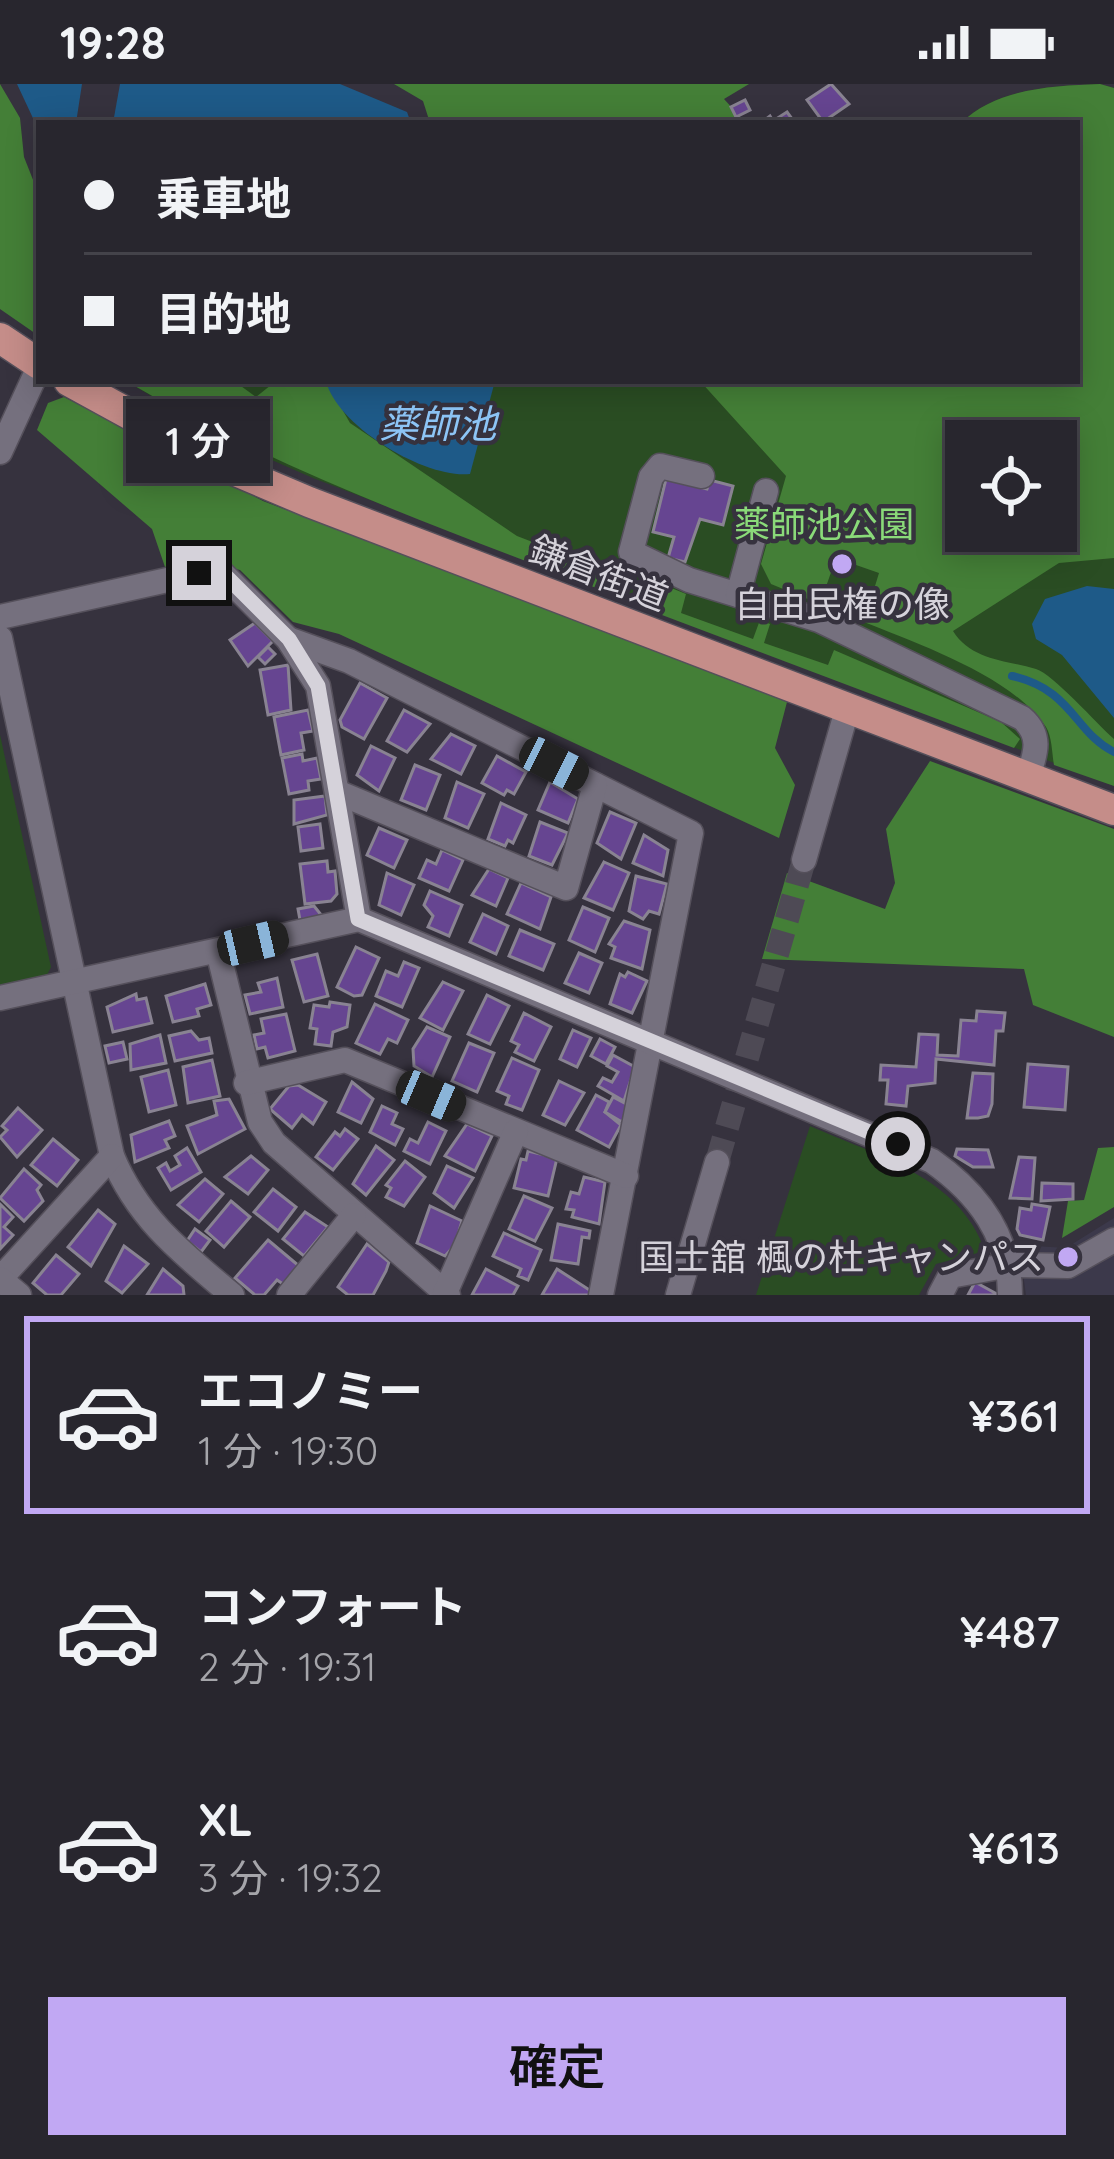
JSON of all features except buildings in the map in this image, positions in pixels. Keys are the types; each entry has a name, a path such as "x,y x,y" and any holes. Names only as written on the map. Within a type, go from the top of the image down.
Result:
{"main road":[{"path":"0,338 36,363"},
{"name":"鎌倉街道","path":"74,384 224,466 309,502 1114,810"}],"street":[{"path":"0,452 36,372"},
{"path":"702,476 660,466 651,477 631,552 689,580 819,620 1022,718 1035,733 1037,751 1028,777"},
{"path":"738,595 766,491"},
{"path":"0,617 199,573 224,574 289,639 318,686 358,919"},
{"path":"0,638 112,1156 129,1197 152,1226 232,1295"},
{"path":"289,639 349,662 691,833 601,1295"},
{"path":"804,860 848,710"},
{"path":"338,792 566,888 595,785"},
{"path":"0,998 358,919 932,1161 978,1198 1010,1265 1010,1295"},
{"path":"218,951 260,1122 274,1143 446,1294 516,1132"},
{"path":"247,1083 346,1060 626,1176"},
{"path":"19,1295 0,1279 112,1156"},
{"path":"678,1295 717,1162"},
{"path":"290,1295 355,1215"},
{"path":"940,1295 950,1276 1010,1265 1068,1266 1114,1240"}],"shaded area":[{"name":"国士舘 楓の杜キャンパス","path":"1114,1218 1114,1295 1026,1295 1019,1245 1066,1248"}],"green space":[{"path":"0,84 20,118 24,157 36,187 36,334 0,309"},
{"path":"394,84 749,84 724,99 743,120 429,120 423,101"},
{"name":"薬師池公園","path":"1100,84 1114,88 1114,786 313,478 226,440 131,384 1080,384 1080,120 964,120 1008,96 1044,88"},
{"path":"1100,84 1114,88 1114,558 1059,563 953,631 979,653 1044,673 1075,700 1114,739 1114,786 1054,765 1046,727 1011,692 936,651 864,622 879,573 836,558 820,604 771,584 761,564 786,476 703,384 1080,384 1080,120 964,120 1008,96 1044,88"},
{"path":"131,384 238,384 256,397 272,384 328,384 350,423 517,536 574,558 630,601 310,474"},
{"path":"64,397 263,501 787,702 775,748 795,785 779,838 339,634 293,622 240,570 203,562 165,567 152,529 37,430 48,403"},
{"path":"637,574 686,594 681,613 753,639 760,620 770,624 764,643 828,665 834,650 1001,722 1020,739 1014,748 662,615 657,594"},
{"path":"0,735 51,967 47,975 0,986"},
{"path":"930,761 1114,829 1114,1037 1033,1005 1024,969 762,959 787,873 885,909 895,883 886,829"},
{"path":"810,1126 887,1159 936,1187 973,1226 985,1251 936,1264 919,1295 756,1295"},
{"path":"1114,1147 1114,1207 1062,1238 1068,1201 1084,1200 1098,1148"}],"water":[{"path":"17,84 82,84 76,120 36,120 36,125"},
{"path":"120,84 340,84 407,112 410,120 114,120"},
{"name":"薬師池","path":"327,384 494,384 470,474 408,459 365,432"},
{"path":"1087,586 1114,589 1114,718 1062,655 1036,639 1032,624 1045,599"}],"waterway":[{"path":"1012,676 1048,691 1114,752"}],"tunnel":[{"path":"717,1162 804,860"}],"place":[{"name":"自由民権の像","path":"842,564"},
{"name":"国士舘 楓の杜キャンパス","path":"1068,1257"}],"route":[{"path":"199,573 224,574 289,639 318,686 358,919 898,1144"}]}
